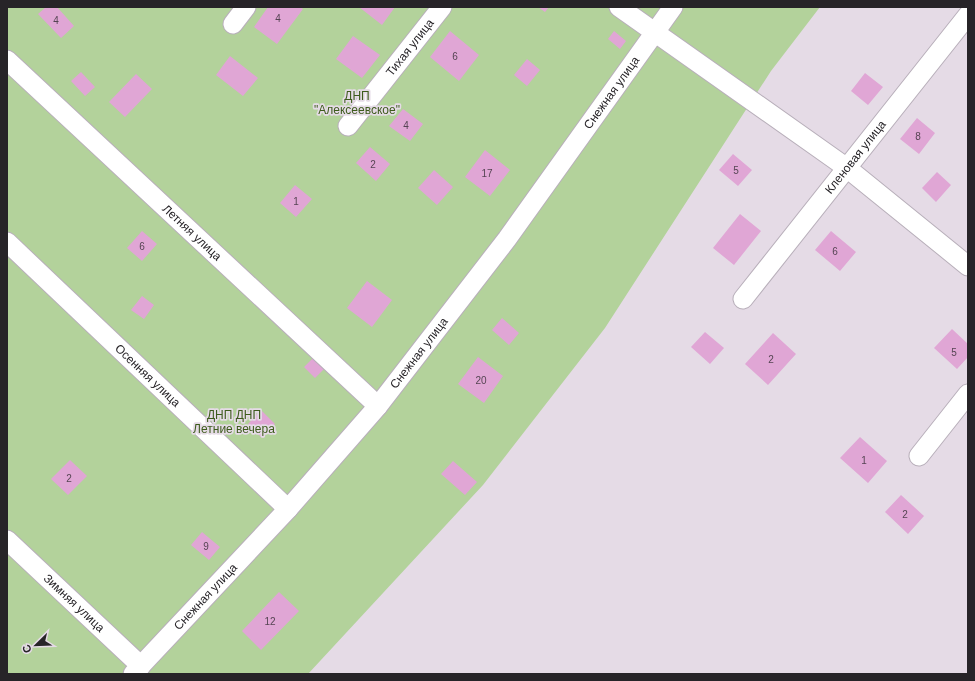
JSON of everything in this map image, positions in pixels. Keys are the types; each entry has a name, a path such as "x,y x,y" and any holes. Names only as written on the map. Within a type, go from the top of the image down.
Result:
{"street":[{"path":"233,24 246,7"},
{"name":"Тихая улица","path":"348,126 442,7"},
{"path":"619,7 847,168 968,266"},
{"name":"Снежная улица","path":"137,670 288,509 378,406 507,239 673,7"},
{"name":"Кленовая улица","path":"742,299 968,15"},
{"name":"Летняя улица","path":"7,60 378,406"},
{"name":"Осенняя улица","path":"7,242 288,509"},
{"path":"919,456 968,394"},
{"name":"Зимняя улица","path":"7,540 137,670"}],"green space":[{"name":"ДНП ДНП Летние вечера","path":"7,7 820,7 771,71 605,328 483,485 308,674 7,674"}],"building":[{"path":"46,7 57,7 74,26 61,38 38,14"},
{"path":"268,7 300,7 303,9 277,44 254,27"},
{"path":"359,7 395,7 382,25"},
{"path":"538,7 549,7 545,12"},
{"path":"450,31 479,55 459,81 430,57"},
{"path":"614,31 626,41 620,49 608,39"},
{"path":"353,36 380,55 362,78 336,59"},
{"path":"230,56 258,78 243,96 216,75"},
{"path":"527,59 540,70 527,86 514,75"},
{"path":"81,72 95,87 85,96 71,81"},
{"path":"865,73 883,87 868,105 851,91"},
{"path":"136,74 152,89 125,117 109,102"},
{"path":"403,109 423,124 410,141 389,126"},
{"path":"917,118 935,133 919,154 900,139"},
{"path":"370,147 390,164 376,181 356,163"},
{"path":"485,150 510,170 490,196 465,177"},
{"path":"733,154 752,170 738,186 719,170"},
{"path":"434,170 453,187 437,205 418,188"},
{"path":"937,172 951,185 936,202 922,188"},
{"path":"295,185 312,199 296,217 280,203"},
{"path":"740,214 761,231 734,265 713,248"},
{"path":"142,231 157,244 142,261 127,248"},
{"path":"831,231 856,252 840,271 815,250"},
{"path":"367,281 392,300 372,327 347,308"},
{"path":"142,296 154,305 144,319 131,310"},
{"path":"502,318 519,333 509,345 492,330"},
{"path":"952,329 968,344 968,357 957,369 934,348"},
{"path":"705,332 724,348 710,364 691,347"},
{"path":"773,333 796,354 768,385 745,364"},
{"path":"478,357 503,376 484,403 458,384"},
{"path":"313,358 324,369 315,378 304,367"},
{"path":"261,410 275,424 262,438 248,424"},
{"path":"860,437 887,461 868,483 840,458"},
{"path":"70,460 87,476 68,495 51,479"},
{"path":"453,461 477,482 465,495 441,474"},
{"path":"901,495 924,516 908,534 885,512"},
{"path":"202,532 220,547 209,560 191,545"},
{"path":"279,592 299,611 261,650 242,631"}],"park label":[{"name":"ДНП \"Алексеевское\"","path":"357,103"}]}
